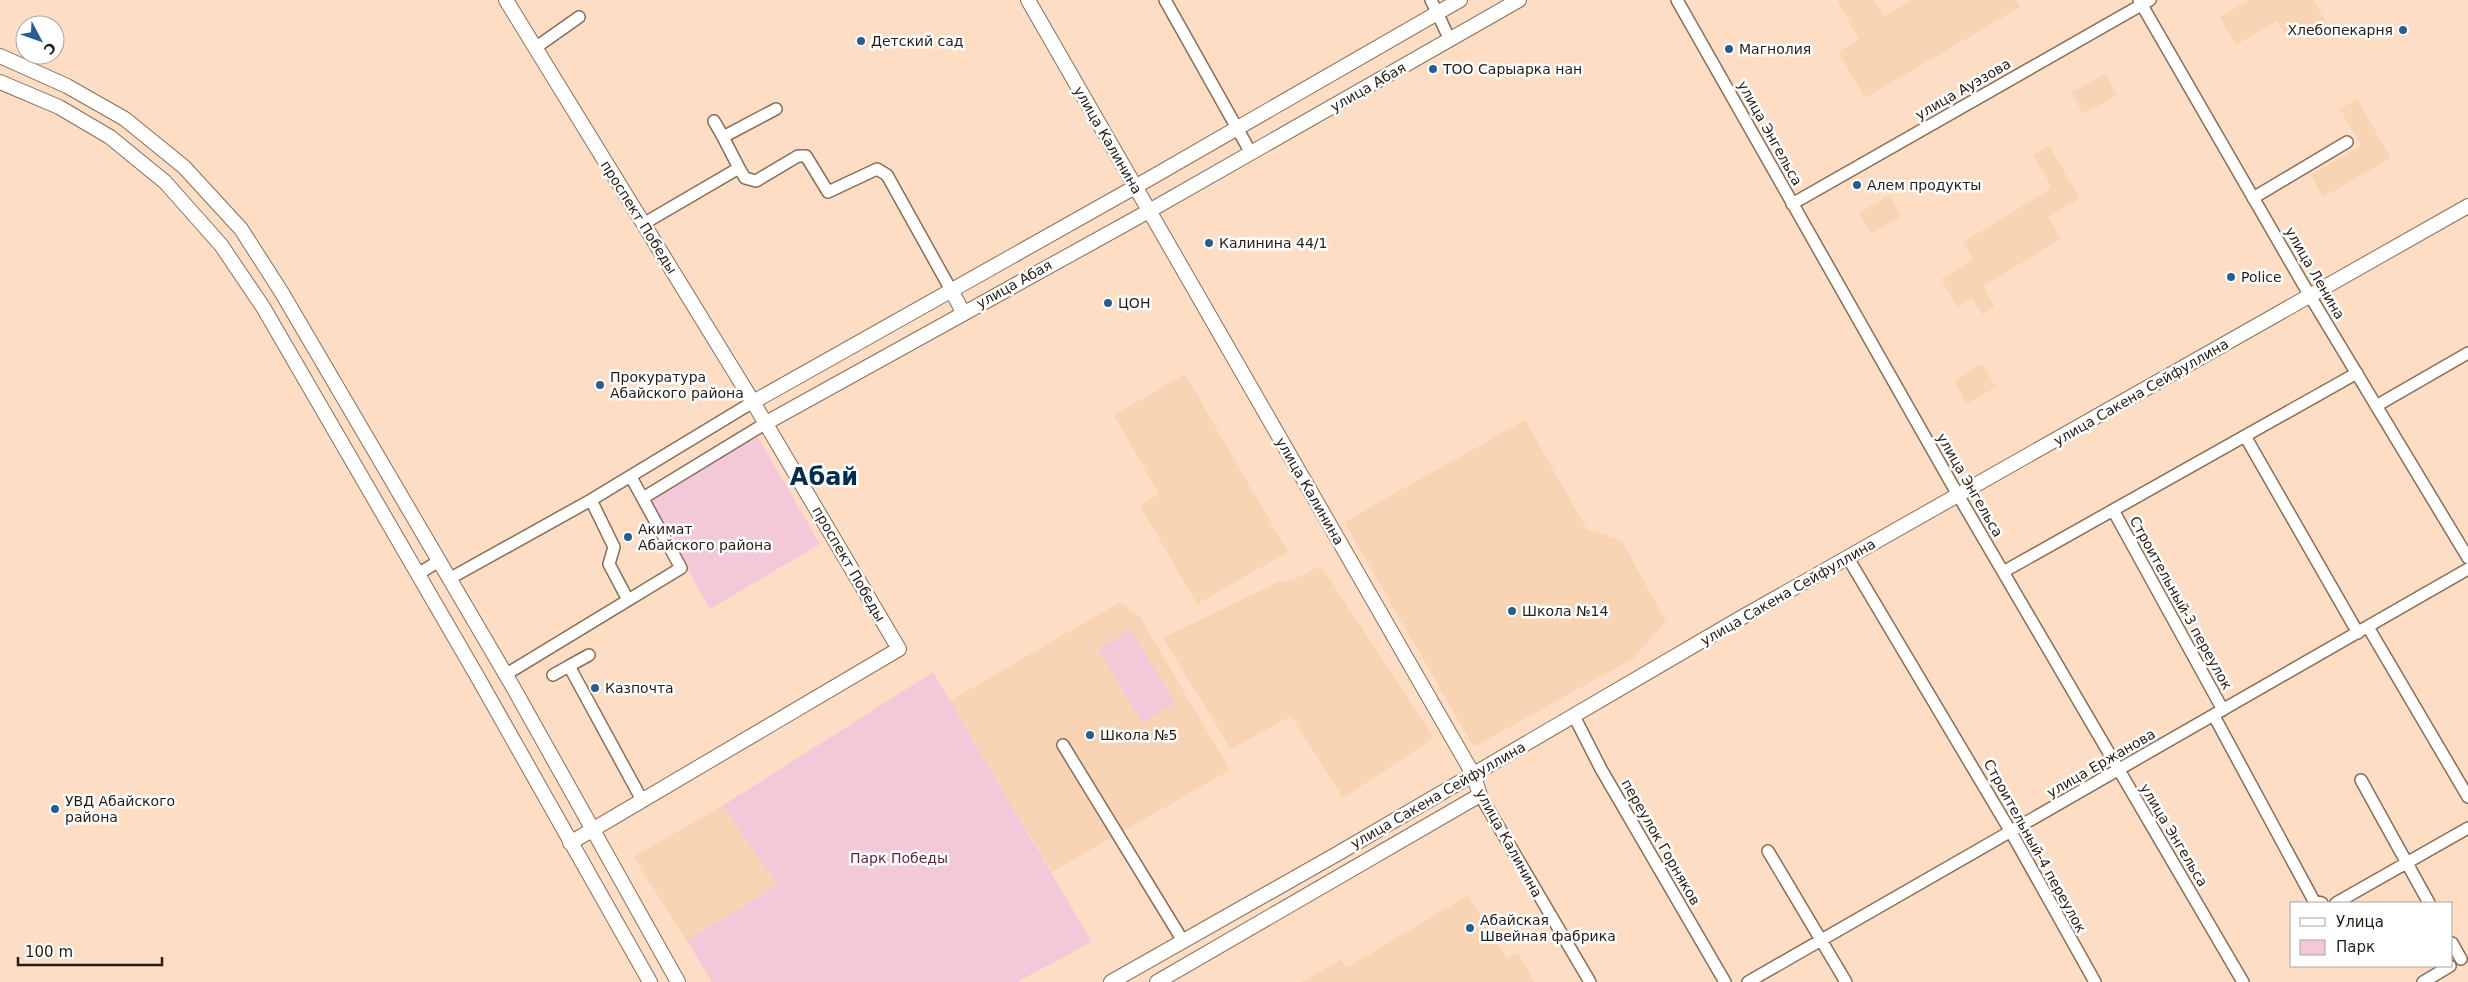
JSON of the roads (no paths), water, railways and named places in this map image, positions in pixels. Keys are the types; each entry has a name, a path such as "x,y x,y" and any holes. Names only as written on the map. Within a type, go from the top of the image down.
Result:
{"street":[{"name":"проспект Победы","path":"506,0 766,423 899,649 570,843"},
{"name":"улица Калинина","path":"1028,0 1473,774 1480,795 1590,982"},
{"path":"1164,0 1251,153"},
{"path":"1431,0 1450,40"},
{"name":"улица Абая","path":"1460,0 1135,187 951,290 963,312 1149,211 1519,0"},
{"name":"улица Энгельса","path":"1677,0 1958,495 2118,771 2244,982"},
{"name":"улица Ауэзова","path":"1792,204 2144,1"},
{"name":"улица Ленина","path":"2144,1 2253,198 2310,296 2468,558"},
{"path":"535,48 579,17"},
{"path":"0,56 67,86 125,119 184,166 241,229 282,293 502,669 678,982"},
{"path":"0,82 59,106 110,137 165,182 221,245 263,307 477,676 650,982"},
{"path":"723,138 776,109"},
{"path":"449,579 631,477 753,402 951,290 882,171 877,169 828,192 806,156 798,156 756,181 745,178 714,121"},
{"path":"2253,198 2347,142"},
{"path":"643,224 739,168"},
{"name":"улица Сакена Сейфуллина","path":"1112,982 1739,619 2468,206"},
{"path":"263,307 282,293"},
{"path":"643,498 766,423 963,312"},
{"path":"2376,406 2468,353"},
{"path":"2003,572 2357,373"},
{"path":"2245,436 2358,633"},
{"path":"477,676 486,676 495,670 502,669 628,600 681,568 631,477"},
{"path":"591,500 614,547 608,564 628,600"},
{"name":"Строительный-3 переулок","path":"2113,510 2314,901 2318,902"},
{"name":"Строительный-4 переулок","path":"1848,558 2011,832 2095,982"},
{"path":"418,574 439,561"},
{"name":"улица Ержанова","path":"1748,982 2468,569"},
{"path":"2368,627 2468,797"},
{"path":"553,675 588,655"},
{"path":"569,666 642,800"},
{"name":"переулок Горняков","path":"1574,716 1601,769 1726,982"},
{"path":"1063,745 1183,941"},
{"path":"2361,780 2428,902"},
{"name":"улица Сакена Сейфуллина","path":"1157,982 1480,795"},
{"path":"2338,902 2468,828"},
{"path":"1768,851 1846,982"},
{"path":"2453,945 2461,960"},
{"path":"2423,982 2449,967"}],"place":[{"name":"Хлебопекарня","path":"2403,30"},
{"name":"Детский сад","path":"861,41"},
{"name":"Магнолия","path":"1729,49"},
{"name":"ТОО Сарыарка нан","path":"1433,69"},
{"name":"Алем продукты","path":"1857,185"},
{"name":"Калинина 44/1","path":"1209,243"},
{"name":"Police","path":"2231,277"},
{"name":"ЦОН","path":"1108,303"},
{"name":"Прокуратура Абайского района","path":"600,385"},
{"name":"Акимат Абайского района","path":"628,537"},
{"name":"Школа №14","path":"1512,611"},
{"name":"Казпочта","path":"595,688"},
{"name":"Школа №5","path":"1090,735"},
{"name":"УВД Абайского района","path":"55,809"},
{"name":"Абайская Швейная фабрика","path":"1470,928"}],"district":[{"name":"Абай","path":"824,477"}],"park label":[{"name":"Парк Победы","path":"899,858"}]}
